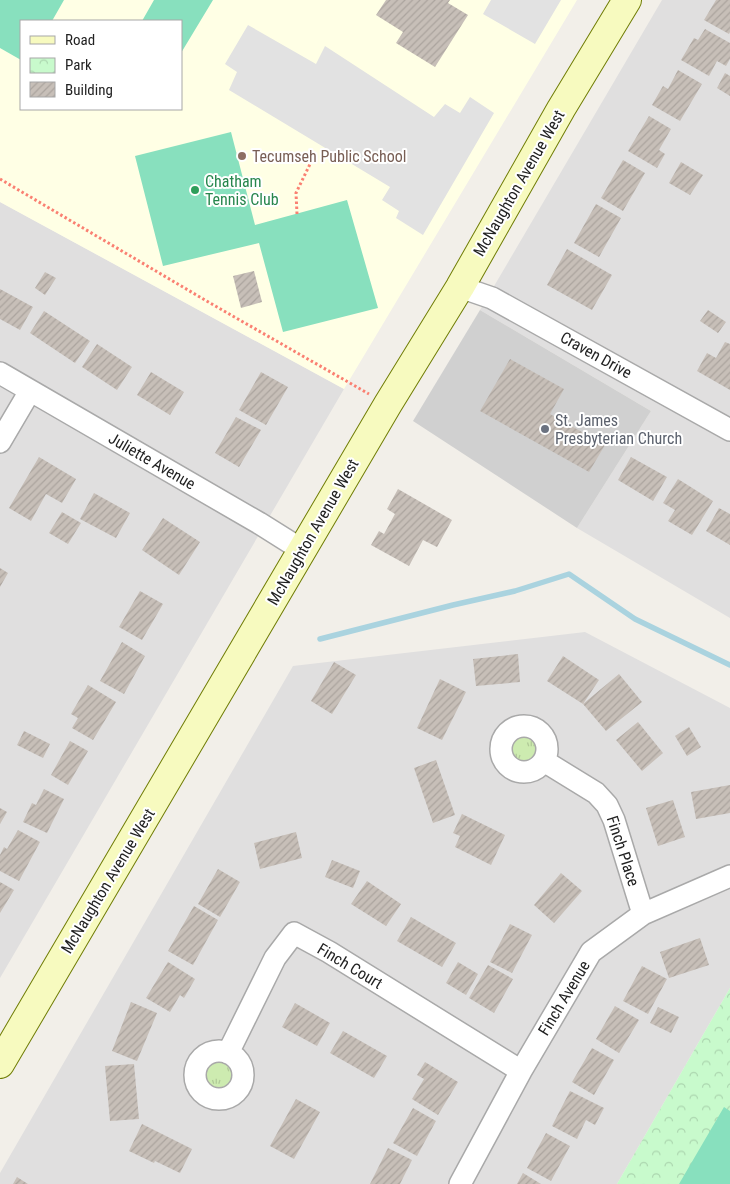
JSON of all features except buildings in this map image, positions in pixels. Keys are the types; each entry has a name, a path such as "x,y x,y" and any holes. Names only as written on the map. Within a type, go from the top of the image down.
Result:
{"main road":[{"name":"McNaughton Avenue West","path":"0,1064 388,404 460,287 561,109 627,0"}],"street":[{"name":"Craven Drive","path":"460,287 492,298 730,430"},
{"name":"Juliette Avenue","path":"0,373 259,523 302,550"},
{"path":"0,442 30,391"},
{"name":"Finch Place","path":"544,761 596,793 607,805 614,820 643,914"},
{"name":"Finch Avenue","path":"460,1184 521,1071 592,952 643,914 730,876"},
{"name":"Finch Court","path":"228,1053 275,958 294,933 329,952 521,1071"}],"path":[{"path":"297,214 296,193 314,156"},
{"path":"0,180 210,303 388,404"}],"shaded area":[{"name":"Tecumseh Public School","path":"0,0 577,0 344,389 0,202"},
{"path":"491,0 561,0 535,44 483,14"},
{"path":"662,0 730,0 730,618 577,528 651,411 480,310"},
{"path":"248,25 316,64 325,46 434,117 445,104 460,113 470,97 494,113 423,235 396,218 399,211 382,200 390,187 229,90 237,72 225,64"},
{"path":"0,202 344,389 0,978"},
{"path":"480,310 651,411 577,528 413,421"},
{"path":"585,632 730,708 730,988 617,1184 0,1184 0,1173 293,666"}],"green space":[{"path":"0,0 64,0 53,20 20,20 20,59 0,48"},
{"path":"154,0 213,0 182,51 182,20 143,20"},
{"path":"231,132 255,225 347,200 378,308 283,332 259,243 163,266 135,156"},
{"path":"524,737 533,741 537,750 533,759 524,763 515,759 511,750 515,741"},
{"path":"730,988 730,1184 617,1184"},
{"path":"220,1061 230,1065 234,1075 230,1085 220,1089 210,1085 206,1075 210,1065"},
{"path":"724,1107 730,1111 730,1184 679,1184"}],"waterway":[{"path":"320,639 515,591 569,574 635,619 730,665"}],"place":[{"name":"Tecumseh Public School","path":"242,156"},
{"name":"Chatham Tennis Club","path":"195,190"},
{"name":"St. James Presbyterian Church","path":"545,429"}]}
